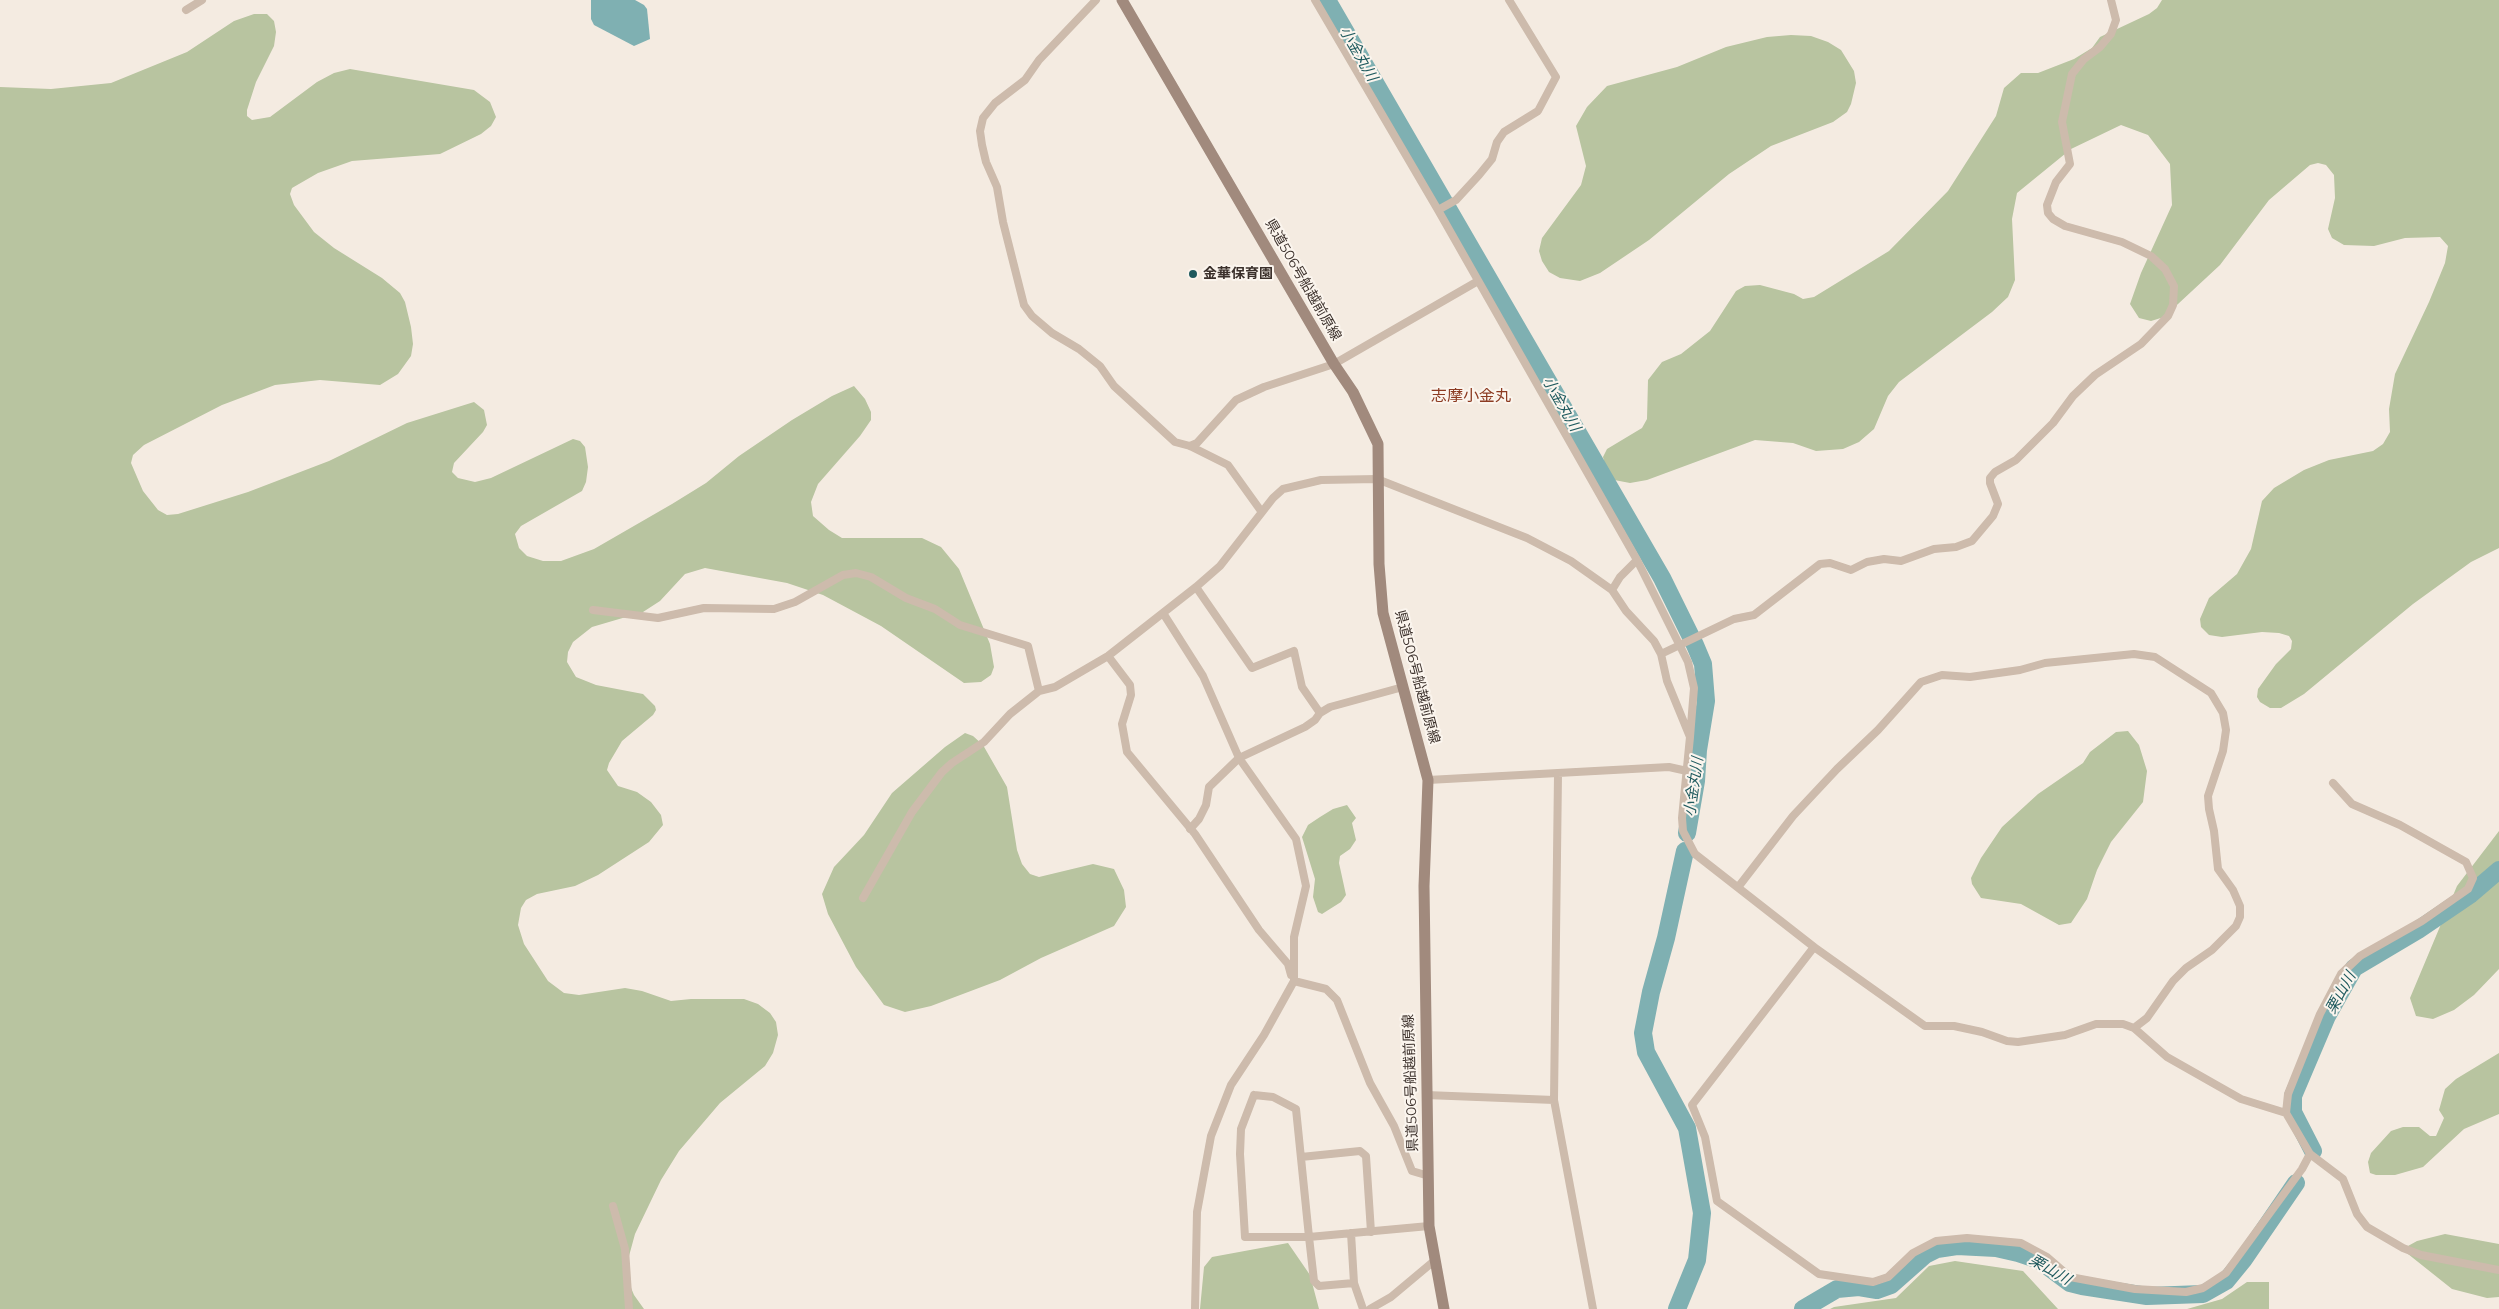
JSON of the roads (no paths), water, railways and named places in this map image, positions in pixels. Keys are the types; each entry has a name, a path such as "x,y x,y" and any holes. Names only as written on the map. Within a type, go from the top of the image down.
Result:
{"main road":[{"name":"県道506号船越前原線","path":"1122,0 1334,364 1353,392 1378,444 1379,564 1383,613 1428,780 1424,886 1429,1226 1444,1309"}],"street":[{"path":"186,10 202,0"},
{"path":"1096,0 1038,60 1024,80 988,110 983,118 980,131 982,145 986,162 997,187 1024,305 1032,316 1052,333 1079,349 1100,366 1114,386 1175,442 1190,446 1228,466 1261,511"},
{"path":"1315,0 1438,210 1638,560 1688,662 1694,688 1682,818 1683,832 1695,854 1739,886 1814,947 1925,1026 1954,1026 1982,1032 2007,1041 2018,1042 2049,1038 2114,1022 2134,1028 2167,1058 2241,1099 2286,1114"},
{"path":"1438,210 1456,200 1492,159 1497,142 1504,132 1538,111 1556,77 1509,0"},
{"path":"1661,654 1734,619 1754,615 1820,564 1830,563 1851,570 1867,562 1884,559 1901,561 1934,549 1956,547 1972,541 1993,516 1998,504 1990,484 1990,478 1995,472 2016,460 2053,423 2078,391 2095,375 2141,344 2168,316 2173,305 2174,286 2165,269 2151,256 2122,242 2065,226 2053,219 2048,213 2047,205 2056,182 2070,164 2062,122 2072,74 2084,59 2100,47 2111,34 2116,20 2111,0"},
{"path":"1190,446 1197,443 1236,400 1264,387 1334,364 1478,281"},
{"path":"863,898 896,839 927,790 952,763 984,742 1010,714 1039,691 1055,688 1108,656 1196,587 1220,566 1261,511 1283,490 1298,484 1321,480 1377,479 1527,538 1570,561 1612,590 1626,611 1654,641 1661,654 1668,681 1690,737"},
{"path":"1612,590 1620,577 1638,560"},
{"path":"593,610 658,618 704,608 774,609 795,602 842,575 856,573 883,583 906,598 935,609 960,625 1028,646 1039,691"},
{"path":"1196,587 1252,668 1294,651 1302,687 1320,713"},
{"path":"1163,613 1203,676 1239,758 1296,838 1306,886 1294,937 1294,981 1264,1035 1230,1085 1211,1136 1197,1212 1195,1309"},
{"path":"1739,886 1793,816 1837,769 1878,730 1921,682 1942,675 1970,677 2020,670 2054,662 2134,654 2155,657 2211,693 2223,713 2226,730 2223,751 2208,796 2209,809 2214,831 2218,869 2233,890 2240,906 2240,917 2236,926 2212,950 2180,974 2147,1018 2134,1028"},
{"path":"1108,656 1130,685 1131,695 1122,724 1127,752 1190,829 1234,891 1258,930 1288,964 1294,981"},
{"path":"1190,829 1199,819 1206,805 1209,787 1239,758 1305,727 1316,720 1320,713 1330,707 1403,687"},
{"path":"1428,780 1669,767 1687,771"},
{"path":"1558,774 1554,1100 1592,1309"},
{"path":"2333,783 2352,804 2400,825 2466,862 2473,878 2468,889 2422,921 2360,956 2341,974 2320,1014 2288,1094 2286,1114 2310,1154 2343,1179 2357,1214 2367,1227 2389,1241 2421,1255 2499,1270"},
{"path":"1814,947 1692,1105 1705,1137 1717,1201 1819,1274 1873,1282 1888,1277 1913,1253 1936,1242 1967,1238 2022,1243 2047,1257 2070,1277 2135,1289 2186,1292 2203,1288 2226,1273 2245,1250 2302,1169 2310,1154"},
{"path":"1294,981 1326,989 1337,1000 1367,1075 1394,1126 1412,1171 1429,1176"},
{"path":"1354,1283 1319,1286 1314,1281 1309,1237 1296,1109 1273,1097 1254,1095 1241,1129 1240,1154 1246,1237 1309,1237 1429,1226"},
{"path":"1426,1095 1554,1100"},
{"path":"1301,1157 1360,1151 1366,1156 1371,1232"},
{"path":"613,1206 625,1249 629,1309"},
{"path":"1351,1233 1354,1283 1363,1309"},
{"path":"1370,1309 1391,1296 1434,1261"}],"water":[{"path":"591,0 635,0 644,5 647,9 650,39 634,46 594,25 591,19"}],"waterway":[{"name":"小金丸川","path":"1327,0 1662,578 1695,645 1703,664 1706,701 1687,833"},
{"name":"小金丸川","path":"1677,1309 1697,1260 1702,1213 1687,1128 1646,1052 1643,1033 1685,851"},
{"name":"栗山川","path":"2313,1151 2293,1112 2293,1096 2327,1016 2354,968 2418,930 2471,894 2499,870"},
{"name":"栗山川","path":"1803,1309 1837,1289 1859,1287 1877,1290 1891,1285 1925,1255 1937,1249 1957,1246 1996,1248 2018,1253 2039,1260 2070,1283 2082,1286 2147,1296 2203,1294 2226,1281 2244,1259 2296,1183"}],"place":[{"name":"金華保育園","path":"1193,274"}],"district":[{"name":"志摩小金丸","path":"1471,396"}]}
